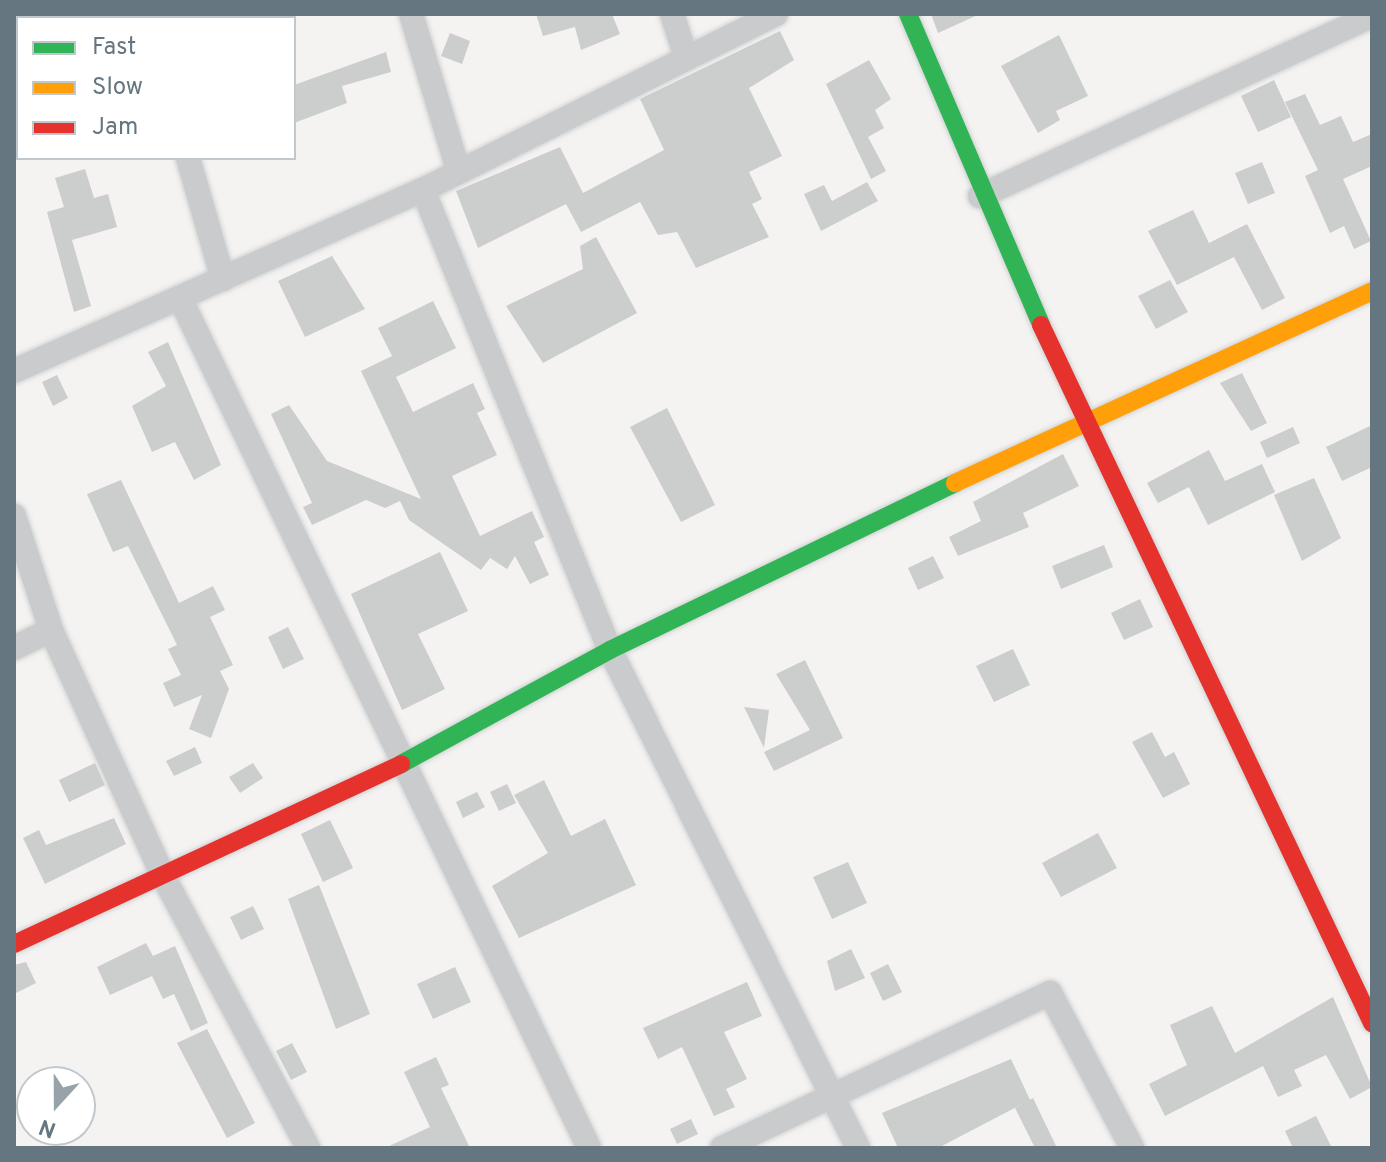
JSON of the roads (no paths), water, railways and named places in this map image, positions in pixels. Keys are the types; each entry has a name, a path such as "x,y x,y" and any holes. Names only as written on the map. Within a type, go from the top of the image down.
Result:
{"street":[{"path":"411,14 458,170"},
{"path":"672,14 685,54"},
{"path":"14,371 423,190 685,54 776,14"},
{"path":"908,14 980,196 1372,1023"},
{"path":"980,196 1372,16"},
{"path":"189,160 223,279"},
{"path":"423,190 610,650 858,1148"},
{"path":"14,944 399,765 610,650 1086,420 1372,291"},
{"path":"180,298 399,765 589,1148"},
{"path":"14,516 51,630 163,876 308,1148"},
{"path":"14,648 51,630"},
{"path":"722,1148 1050,993 1132,1148"}]}
